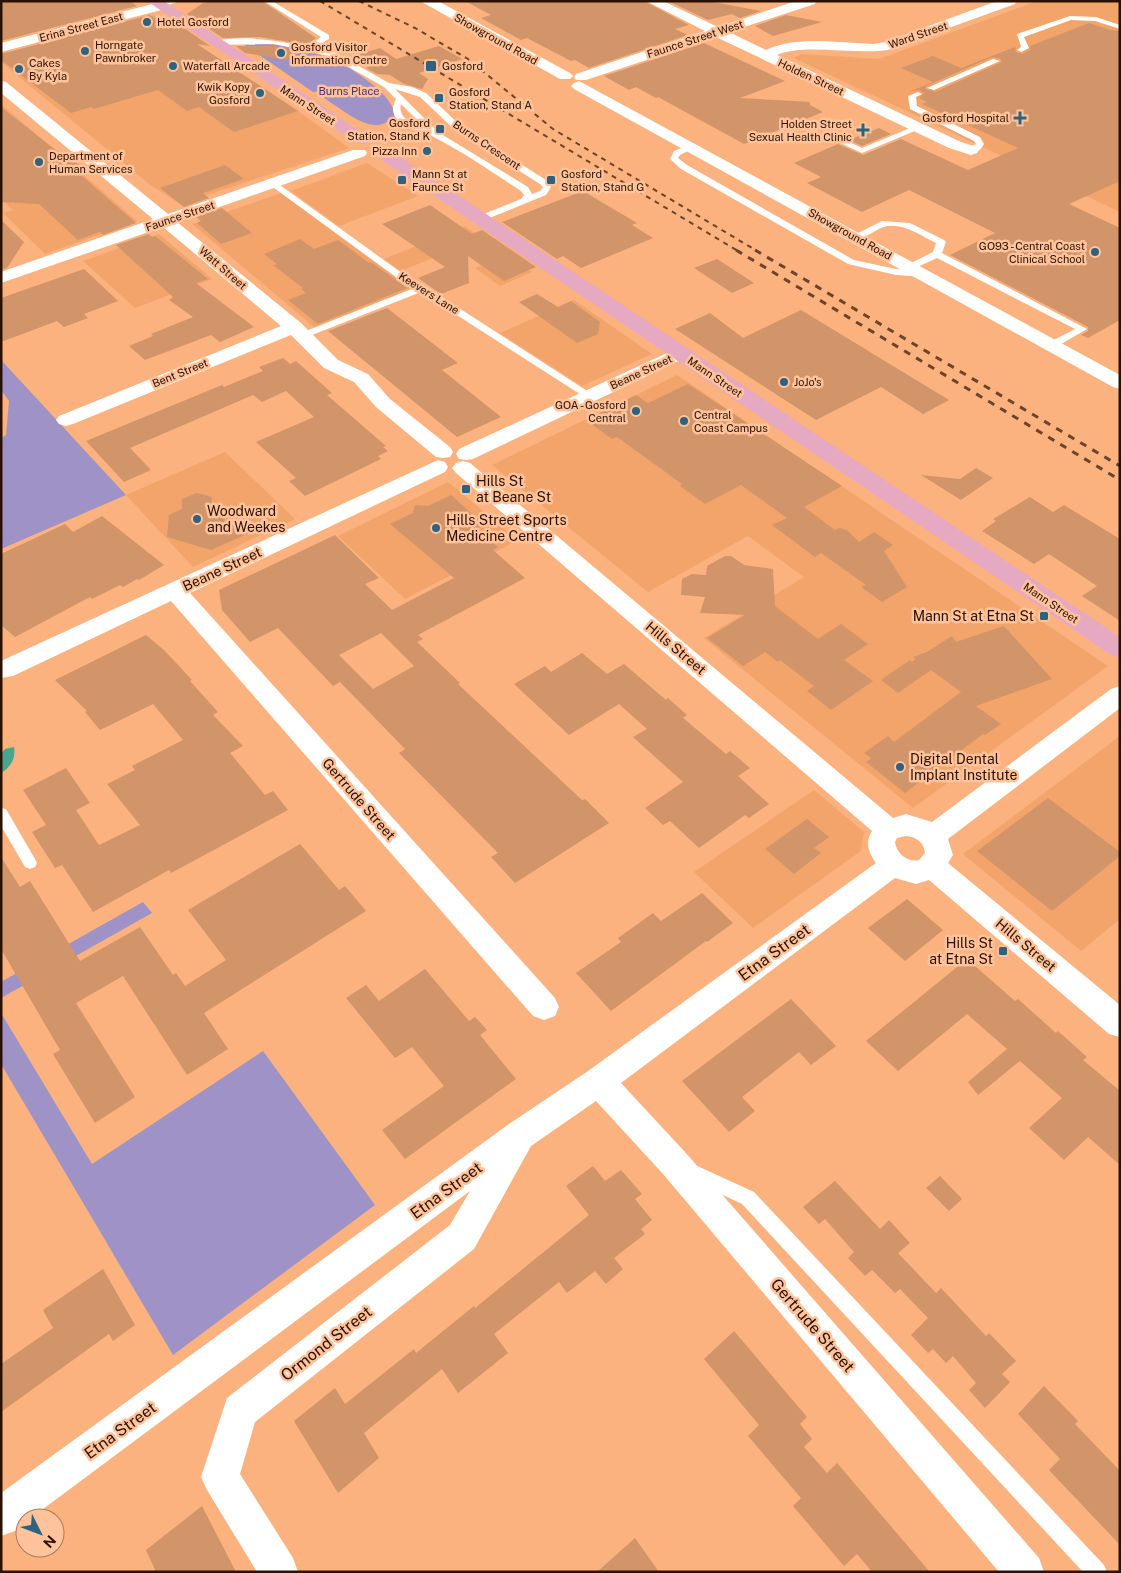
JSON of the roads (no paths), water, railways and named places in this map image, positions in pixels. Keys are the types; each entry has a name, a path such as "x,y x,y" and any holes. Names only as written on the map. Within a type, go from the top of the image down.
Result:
{"main road":[{"name":"Mann Street","path":"157,3 374,157 386,155 1120,649"}],"street":[{"name":"Showground Road","path":"427,1 575,80 692,147 1120,383"},
{"name":"Holden Street","path":"652,1 918,128 955,145 971,150"},
{"name":"Faunce Street West","path":"575,80 810,1"},
{"name":"Ward Street","path":"764,55 793,46 874,48 888,46 1010,1"},
{"name":"Erina Street East","path":"1,48 157,3"},
{"name":"Watt Street","path":"1,85 167,220 299,331 331,364 360,378 441,459"},
{"name":"Faunce Street","path":"1,278 273,183 361,147"},
{"name":"Bent Street","path":"66,420 299,331"},
{"name":"Beane Street","path":"464,461 590,396 680,353"},
{"name":"Beane Street","path":"4,670 175,591 441,459"},
{"path":"441,459 453,471 464,461"},
{"name":"Hills Street","path":"464,461 888,829"},
{"name":"Gertrude Street","path":"175,591 544,1008"},
{"path":"933,836 1120,695"},
{"path":"906,825 916,826 933,836 939,849 939,855 932,866 918,872 893,865 882,853 880,846 881,840 888,829 906,825"},
{"name":"Etna Street","path":"1,1518 520,1135 599,1081 893,865"},
{"name":"Hills Street","path":"932,866 1120,1024"},
{"name":"Gertrude Street","path":"599,1081 674,1163 1025,1572"},
{"name":"Ormond Street","path":"279,1572 220,1477 240,1411 462,1237 520,1135"}],"lane":[{"path":"157,3 177,1"},
{"path":"267,1 326,37 310,48"},
{"path":"1021,50 1024,48 1020,36 1070,18 1096,19 1120,28"},
{"name":"Burns Crescent","path":"216,44 235,41 260,41 310,48 336,57 387,85 409,89 423,95 458,128 546,185 546,190 543,193 479,218"},
{"path":"932,88 996,60"},
{"path":"387,85 435,134"},
{"path":"918,94 912,96 913,107 977,139 980,144 977,148 971,150"},
{"path":"400,99 396,107 400,119 416,128 435,134 523,187 528,192 528,197 525,200"},
{"path":"827,135 862,151 918,128"},
{"path":"692,147 677,153 674,159 684,167 851,262 896,272 917,271 938,254 941,242 907,226 882,224 855,237"},
{"name":"Keevers Lane","path":"273,183 403,278 422,288 590,396"},
{"path":"938,254 1082,329 1052,345"},
{"path":"299,331 422,288"},
{"path":"1,813 30,862"},
{"path":"674,1163 748,1198 1097,1572"}],"water":[{"path":"14,747 12,762 1,773 1,754 5,749"}],"railway":[{"path":"320,1 738,251"},
{"path":"359,1 415,28 468,59 553,129 757,251"},
{"path":"736,250 1120,480"},
{"path":"755,250 1120,466"}],"place":[{"name":"Hotel Gosford","path":"147,22"},
{"name":"Horngate Pawnbroker","path":"85,51"},
{"name":"Gosford Visitor Information Centre","path":"281,53"},
{"name":"Waterfall Arcade","path":"173,66"},
{"name":"Gosford","path":"431,66"},
{"name":"Cakes By Kyla","path":"19,69"},
{"name":"Kwik Kopy Gosford","path":"260,93"},
{"name":"Gosford Station, Stand A","path":"439,98"},
{"name":"Gosford Hospital","path":"1020,118"},
{"name":"Gosford Station, Stand K","path":"440,129"},
{"name":"Holden Street Sexual Health Clinic","path":"863,130"},
{"name":"Pizza Inn","path":"427,151"},
{"name":"Department of Human Services","path":"39,162"},
{"name":"Mann St at Faunce St","path":"402,180"},
{"name":"Gosford Station, Stand G","path":"551,180"},
{"name":"GO93 - Central Coast Clinical School","path":"1095,252"},
{"name":"JoJo's","path":"784,382"},
{"name":"GOA - Gosford Central","path":"636,411"},
{"name":"Central Coast Campus","path":"684,421"},
{"name":"Hills St at Beane St","path":"466,489"},
{"name":"Woodward and Weekes","path":"197,519"},
{"name":"Hills Street Sports Medicine Centre","path":"436,528"},
{"name":"Mann St at Etna St","path":"1044,616"},
{"name":"Digital Dental Implant Institute","path":"900,767"},
{"name":"Hills St at Etna St","path":"1003,951"}],"park label":[{"name":"Burns Place","path":"349,91"}]}
